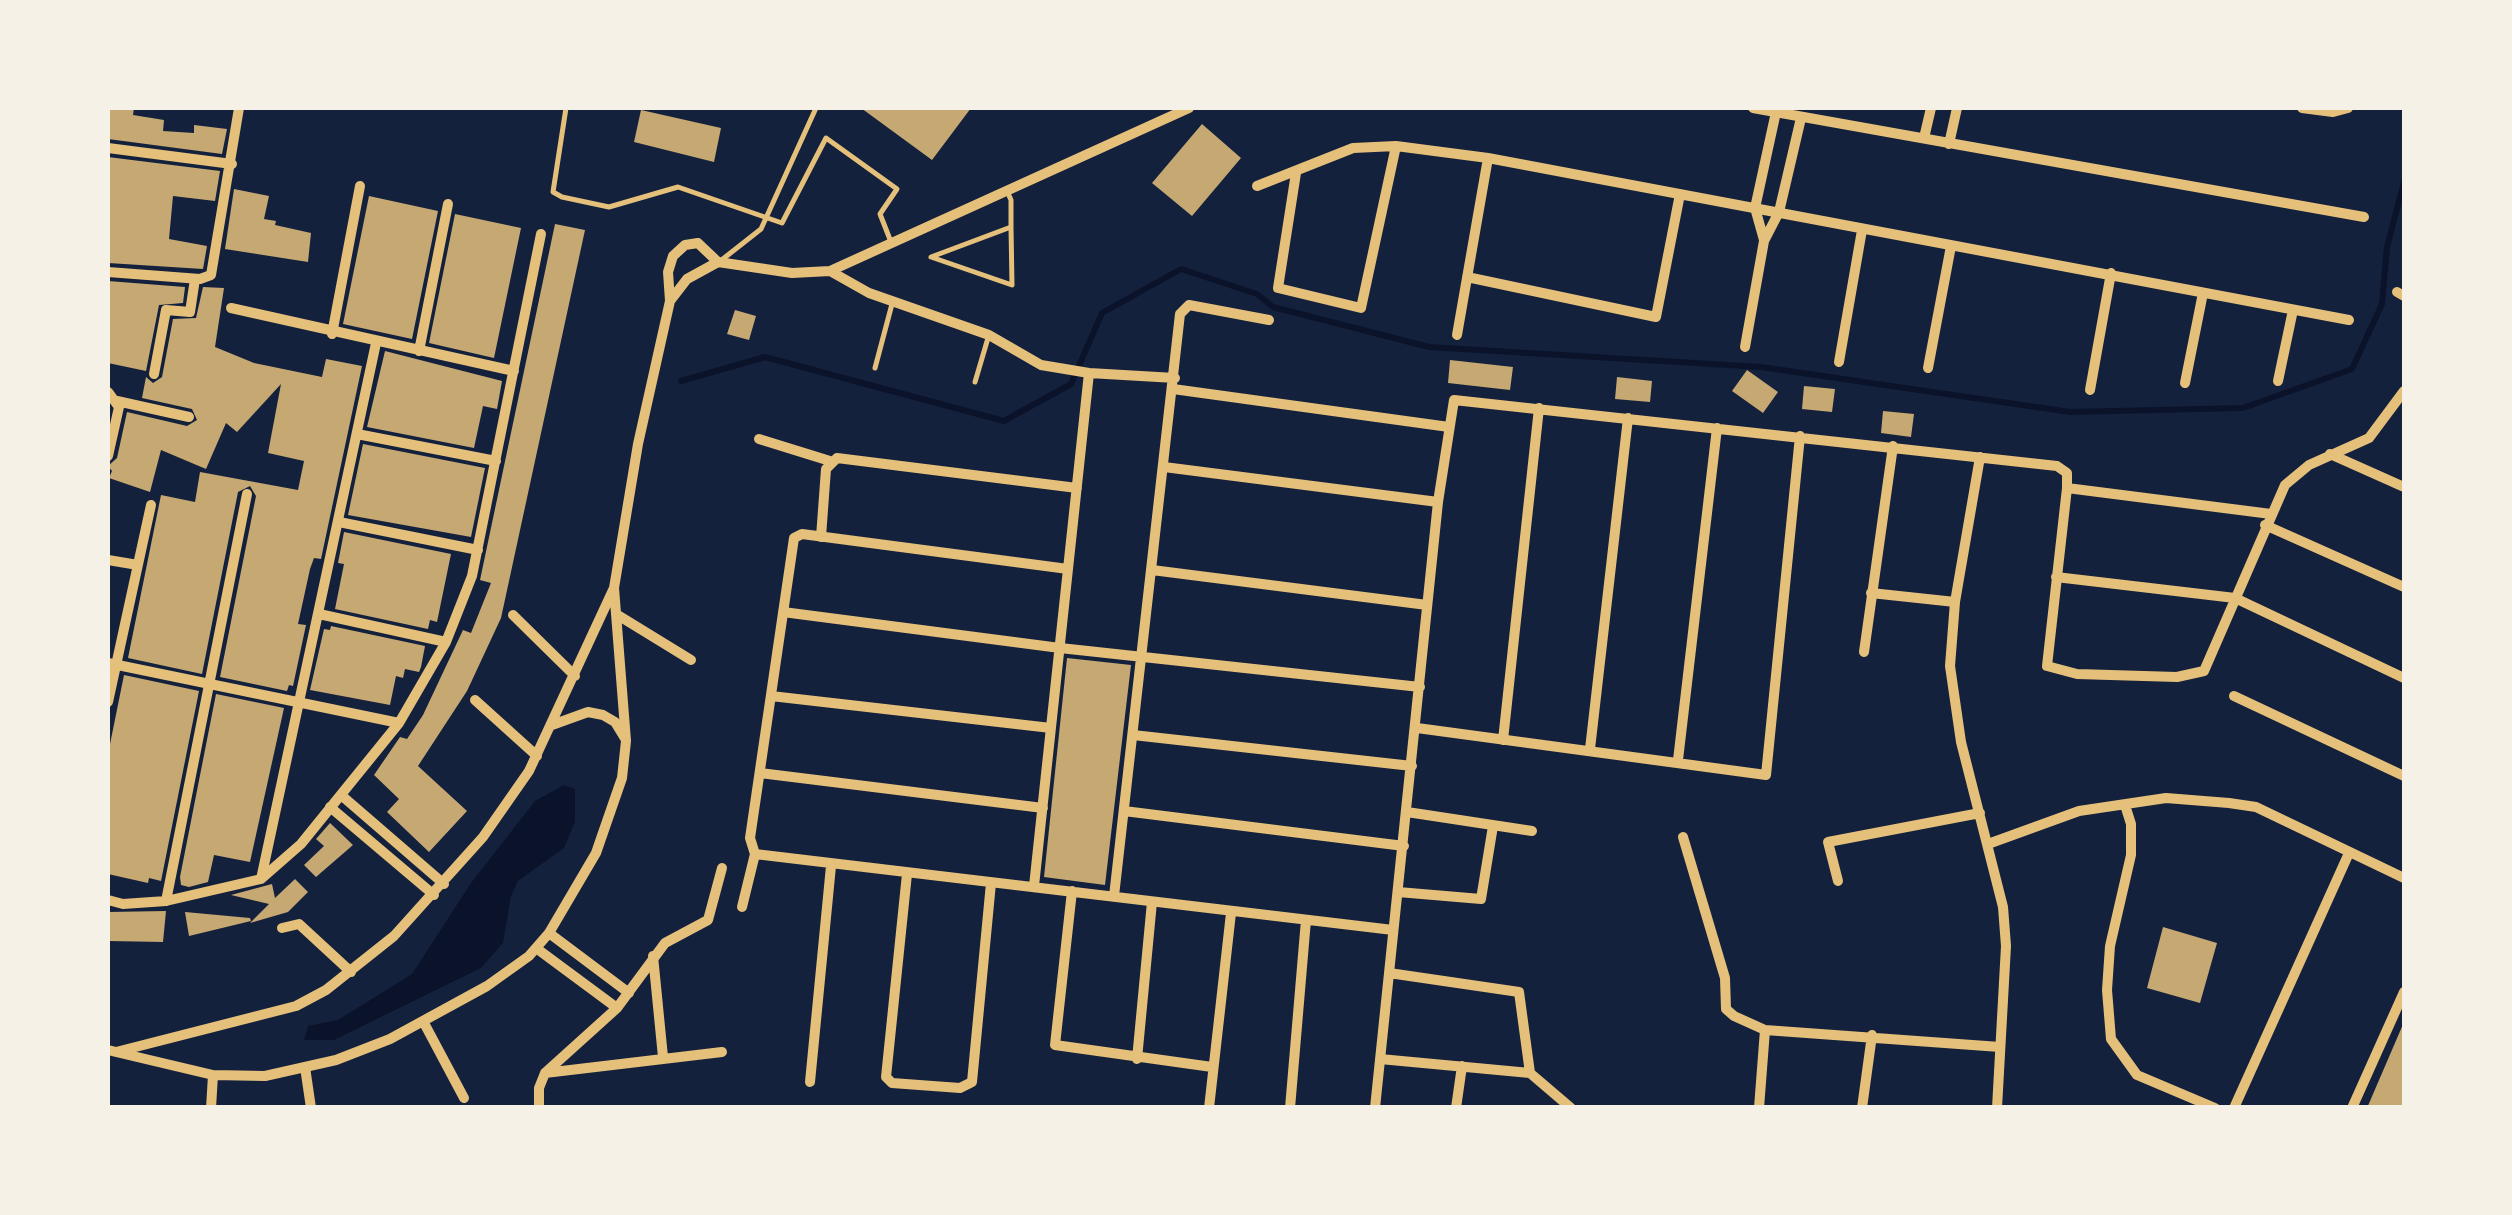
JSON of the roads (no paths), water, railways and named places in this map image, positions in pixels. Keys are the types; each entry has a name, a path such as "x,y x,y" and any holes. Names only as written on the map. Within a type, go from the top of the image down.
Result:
{"street":[{"path":"108,272 207,278 213,270 239,108"},
{"path":"112,1051 213,1075 265,1076 336,1060 423,1022 509,973 536,948 570,905 612,812 626,741 614,588 638,444 670,301 668,272 673,256 684,245 698,243 718,262 792,273 830,272 1006,188 1189,108"},
{"path":"1753,108 2364,218"},
{"path":"1924,138 1931,108"},
{"path":"1949,144 1957,108"},
{"path":"2303,108 2341,112 2348,108"},
{"path":"1764,241 1755,208 1776,112"},
{"path":"1745,347 1764,241 1779,212 1801,118"},
{"path":"1296,173 1278,288 1361,308 1396,146"},
{"path":"1257,186 1353,148 1396,146 1488,158 2349,320"},
{"path":"108,148 232,164"},
{"path":"1457,335 1488,158"},
{"path":"332,334 360,186"},
{"path":"1467,278 1656,317 1680,194"},
{"path":"419,352 448,204"},
{"path":"1839,362 1862,230"},
{"path":"108,900 123,904 166,901 261,879 302,844 399,722 446,642 478,550 541,234"},
{"path":"1928,368 1951,246"},
{"path":"670,301 687,279 718,262"},
{"path":"830,272 893,301 989,335 1042,365 1448,427"},
{"path":"2090,390 2111,274"},
{"path":"154,374 166,310 190,312 195,279"},
{"path":"2185,383 2204,293"},
{"path":"1114,896 1180,314 1188,305 1269,320"},
{"path":"231,308 332,334 514,371"},
{"path":"2278,381 2292,310"},
{"path":"261,879 376,342"},
{"path":"1034,886 1089,373"},
{"path":"108,392 117,402 189,417"},
{"path":"1375,1108 1438,502 1451,406 1460,398 2057,466 2066,473 2068,488 2044,660 2054,671 2177,677 2204,670 2284,485 2330,454 2369,438 2404,392"},
{"path":"108,456 117,402"},
{"path":"1503,740 1539,408"},
{"path":"1590,748 1628,418"},
{"path":"1678,760 1717,428"},
{"path":"357,434 496,461"},
{"path":"1417,728 1590,748 1766,775 1800,436"},
{"path":"758,438 830,461 837,458 1077,488"},
{"path":"1864,652 1893,446"},
{"path":"2330,454 2404,487"},
{"path":"1980,457 1955,602 1950,666 1960,742 2003,907 2006,946 1997,1108"},
{"path":"821,537 830,461"},
{"path":"1164,467 1438,502"},
{"path":"2068,488 2268,520 2404,587"},
{"path":"166,901 247,494"},
{"path":"108,702 112,664 151,505"},
{"path":"338,522 478,550"},
{"path":"742,907 794,538 802,534 1068,570"},
{"path":"108,560 138,565"},
{"path":"1152,570 1428,605"},
{"path":"2056,577 2235,598 2404,678"},
{"path":"112,1051 296,1006 351,972 434,895 507,805 537,756 614,588"},
{"path":"1871,593 1955,602"},
{"path":"784,612 1060,648 1420,687"},
{"path":"320,614 446,642"},
{"path":"616,614 690,660"},
{"path":"513,615 575,676"},
{"path":"112,664 399,722"},
{"path":"772,696 1052,728"},
{"path":"2234,696 2404,776"},
{"path":"475,700 537,756"},
{"path":"552,725 588,712 602,715 615,722 626,741"},
{"path":"1132,735 1412,766"},
{"path":"760,773 1043,808"},
{"path":"341,795 444,884"},
{"path":"1988,844 2079,811 2166,798 2256,806 2404,878"},
{"path":"2124,805 2132,824 2131,855 2110,946 2107,990 2111,1039 2136,1075 2215,1108"},
{"path":"330,807 434,895"},
{"path":"1124,811 1404,846"},
{"path":"1407,812 1532,831"},
{"path":"1838,881 1828,842 1980,813"},
{"path":"1398,892 1482,899 1493,826"},
{"path":"1682,837 1725,978 1726,1008 1765,1030 2000,1047"},
{"path":"392,860 402,848"},
{"path":"752,850 831,866 1034,886 1393,930"},
{"path":"2234,1108 2349,853"},
{"path":"810,1082 831,866"},
{"path":"539,1108 538,1088 545,1074 618,1008 665,943 708,920 722,868"},
{"path":"907,874 886,1077 892,1083 960,1088 972,1082 991,883"},
{"path":"1072,891 1054,1042 1060,1048 1212,1067"},
{"path":"1137,1059 1152,902"},
{"path":"1208,1108 1231,913"},
{"path":"1290,1108 1306,920"},
{"path":"282,928 299,924 351,972"},
{"path":"549,933 629,993"},
{"path":"536,948 618,1008"},
{"path":"654,955 663,1057"},
{"path":"1388,973 1519,992 1530,1072"},
{"path":"2352,1108 2404,995"},
{"path":"423,1022 464,1098"},
{"path":"1759,1108 1765,1030"},
{"path":"1862,1108 1872,1035"},
{"path":"545,1074 722,1052"},
{"path":"1380,1058 1530,1072 1571,1108"},
{"path":"1456,1108 1462,1066"},
{"path":"305,1067 312,1108"},
{"path":"211,1108 213,1075"}],"lane":[{"path":"566,108 553,192 562,197 609,207 678,186 782,223 826,138 897,189 880,214 892,242"},
{"path":"718,262 762,229 816,108"},
{"path":"1006,188 1011,228 1012,285 931,257 1011,228"},
{"path":"875,368 893,301"},
{"path":"976,382 989,335"}],"water":[{"path":"564,785 575,789 575,822 564,848 518,881 511,896 503,943 481,968 334,1040 304,1040 308,1026 338,1020 412,974 471,883 535,801"}],"waterway":[{"path":"681,381 765,357 1004,421 1071,384 1102,313 1181,269 1257,294 1273,307 1429,347 1761,367 2070,412 2243,408 2352,369 2382,304 2387,247 2404,182"}]}
